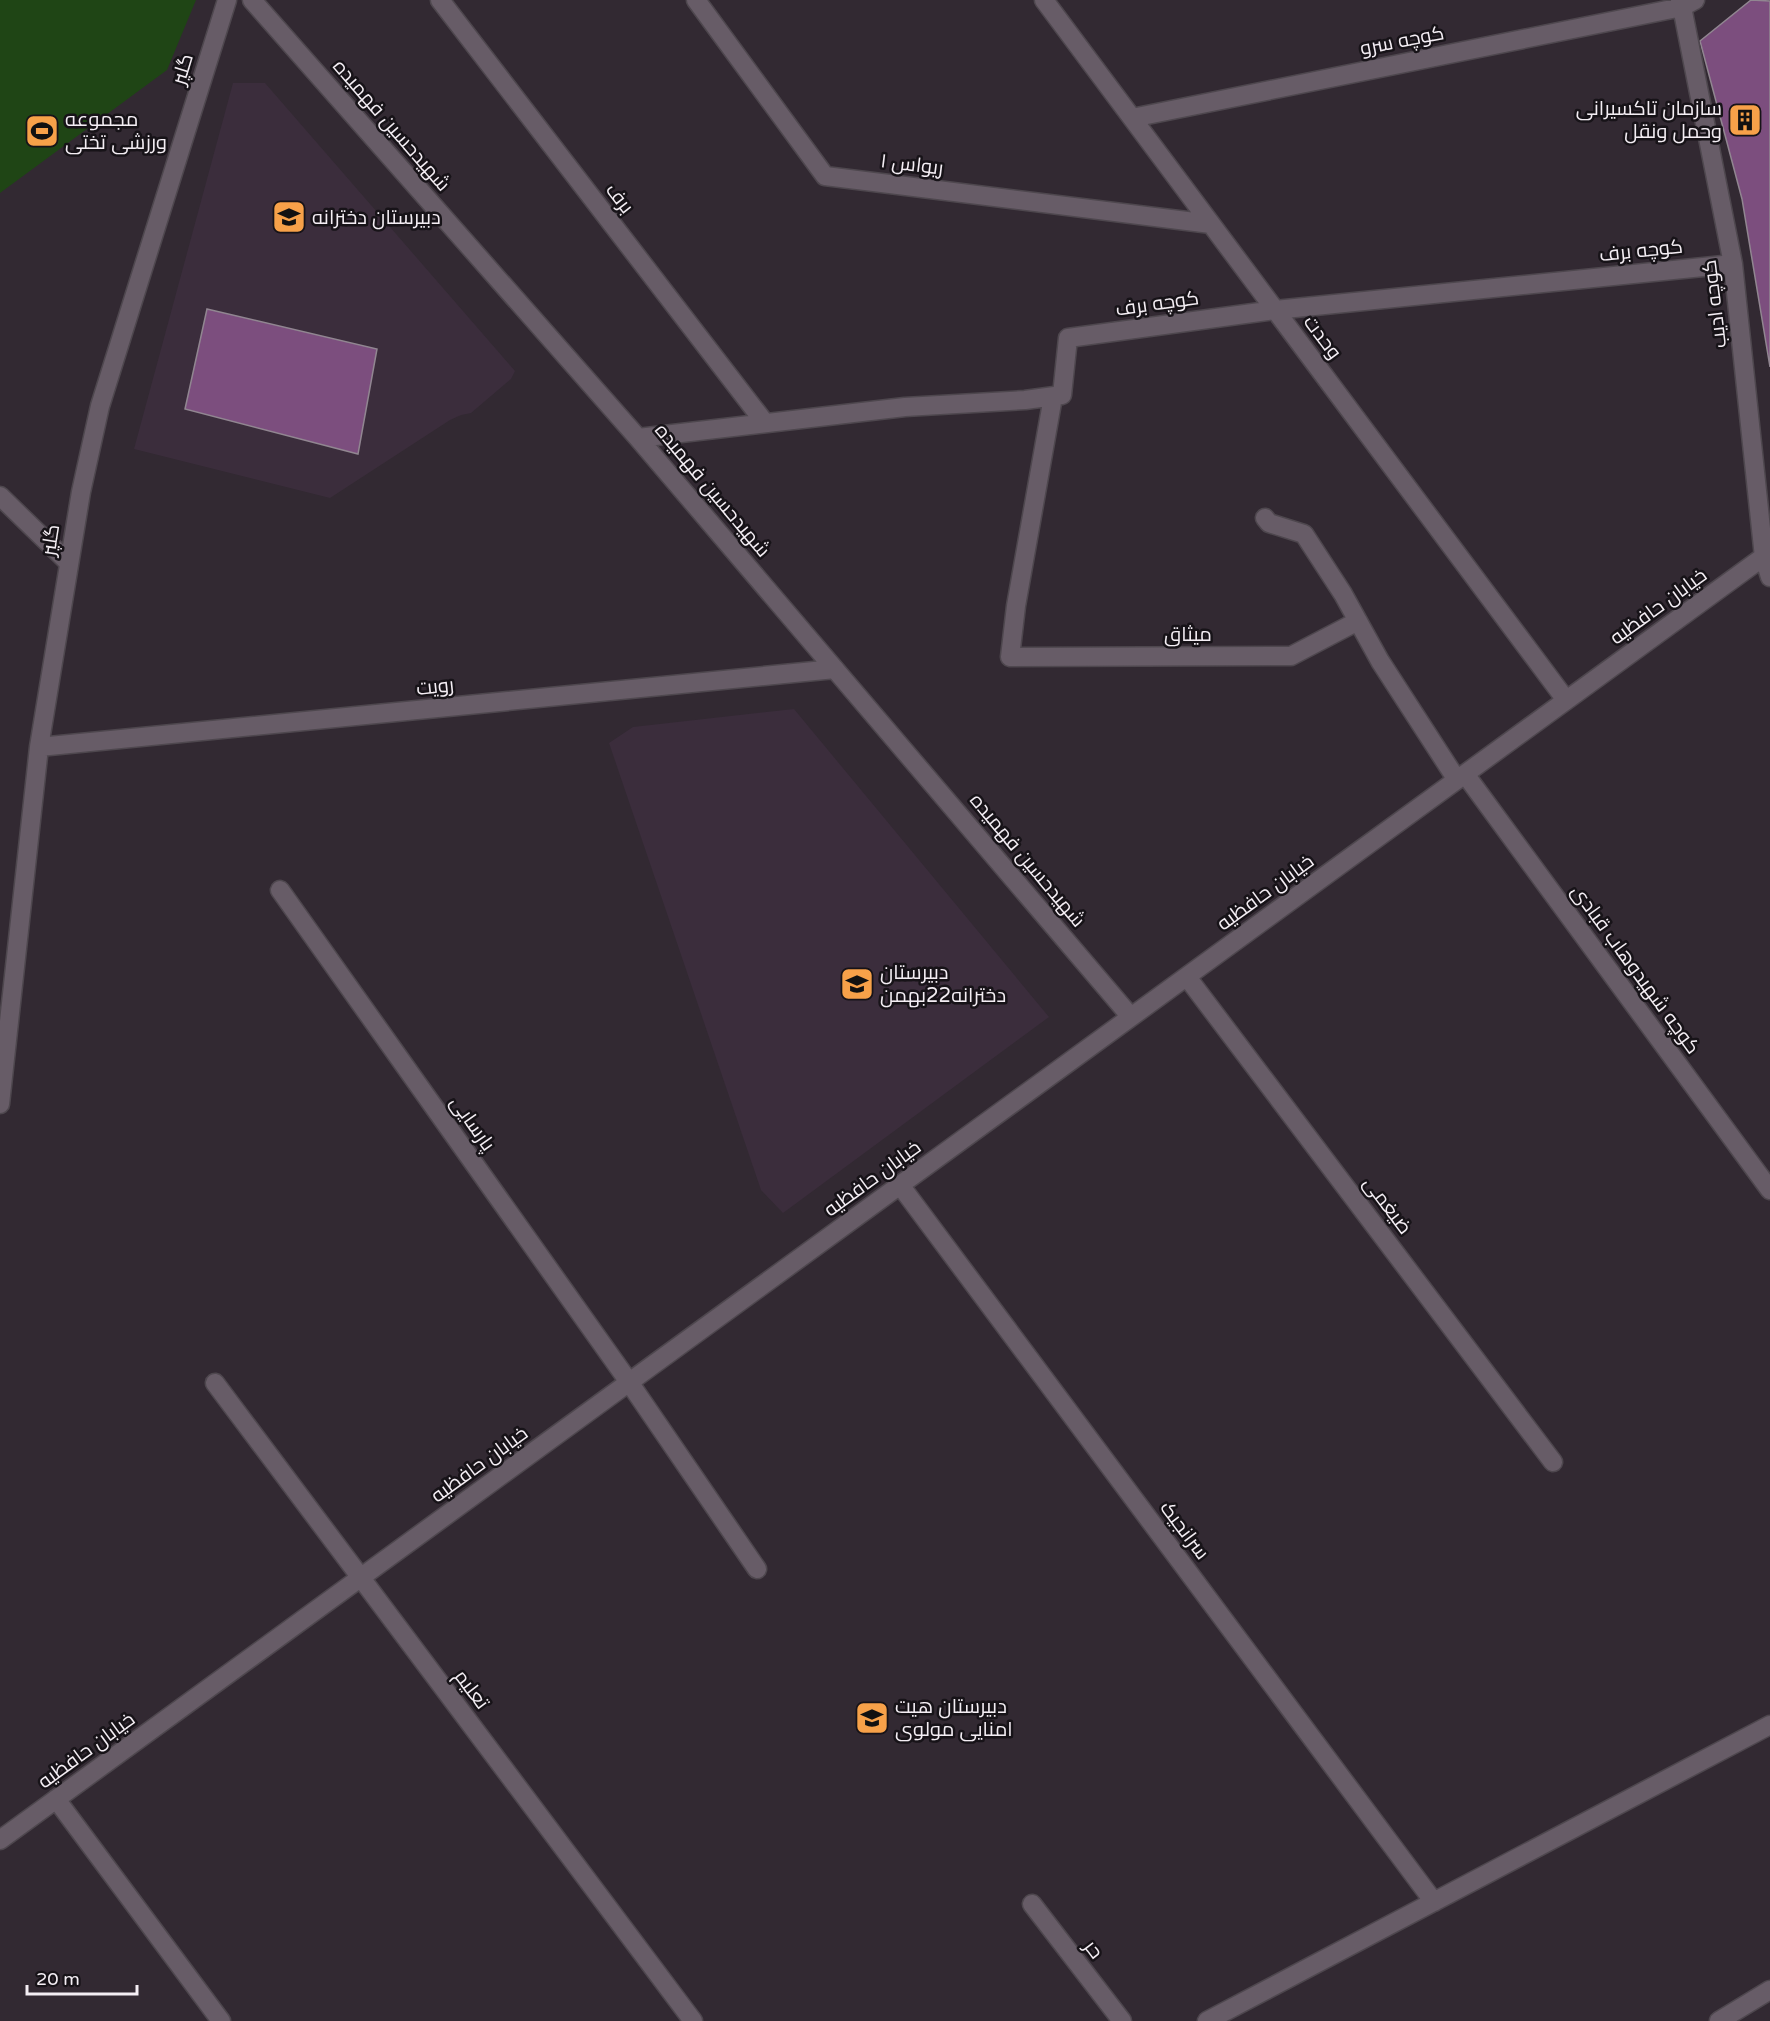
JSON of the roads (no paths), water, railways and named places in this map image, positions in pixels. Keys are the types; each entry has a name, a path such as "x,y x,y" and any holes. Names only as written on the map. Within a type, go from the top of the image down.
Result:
{"street":[{"name":"گلپر","path":"0,1104 39,747 81,492 100,406 227,0"},
{"name":"شهیدحسین فهمیده","path":"252,0 638,438 1131,1017"},
{"name":"برف","path":"440,0 765,423"},
{"name":"ریواس ۱","path":"696,0 825,176 1211,224"},
{"name":"وحدت","path":"1044,0 1566,700"},
{"name":"کوچه سرو","path":"1132,118 1686,2"},
{"name":"کوچه ادیب","path":"1686,2 1733,264 1770,577"},
{"name":"کوچه برف","path":"1053,397 1062,395 1068,338 1275,310 1733,264"},
{"path":"638,438 905,407 1053,397"},
{"name":"میثاق","path":"1053,397 1016,606 1011,657 1291,656 1358,621"},
{"path":"0,496 69,563"},
{"path":"1264,518 1269,523 1305,534 1343,594 1380,661 1461,777"},
{"name":"خیابان حافظیه","path":"0,1840 1767,555"},
{"name":"رویت","path":"39,747 835,669"},
{"name":"کوچه شهیدوهاب قبادی","path":"1461,777 1770,1190"},
{"name":"پارسایی","path":"280,890 629,1382 757,1569"},
{"name":"ضیغمی","path":"1187,976 1553,1462"},
{"name":"سرانجیک","path":"900,1185 1434,1902"},
{"name":"تعلیم","path":"215,1383 693,2021"},
{"path":"1207,2021 1770,1725"},
{"path":"56,1799 220,2021"},
{"name":"حر","path":"1032,1904 1122,2021"},
{"path":"1719,2021 1770,1990"}],"place":[{"name":"سازمان تاکسیرانی وحمل ونقل","path":"1745,120"},
{"name":"مجموعه ورزشی تختی","path":"42,131"},
{"name":"دبیرستان دخترانه","path":"289,217"},
{"name":"دبیرستان دخترانه22بهمن","path":"857,984"},
{"name":"دبیرستان هیت امنایی مولوی","path":"872,1718"}]}
